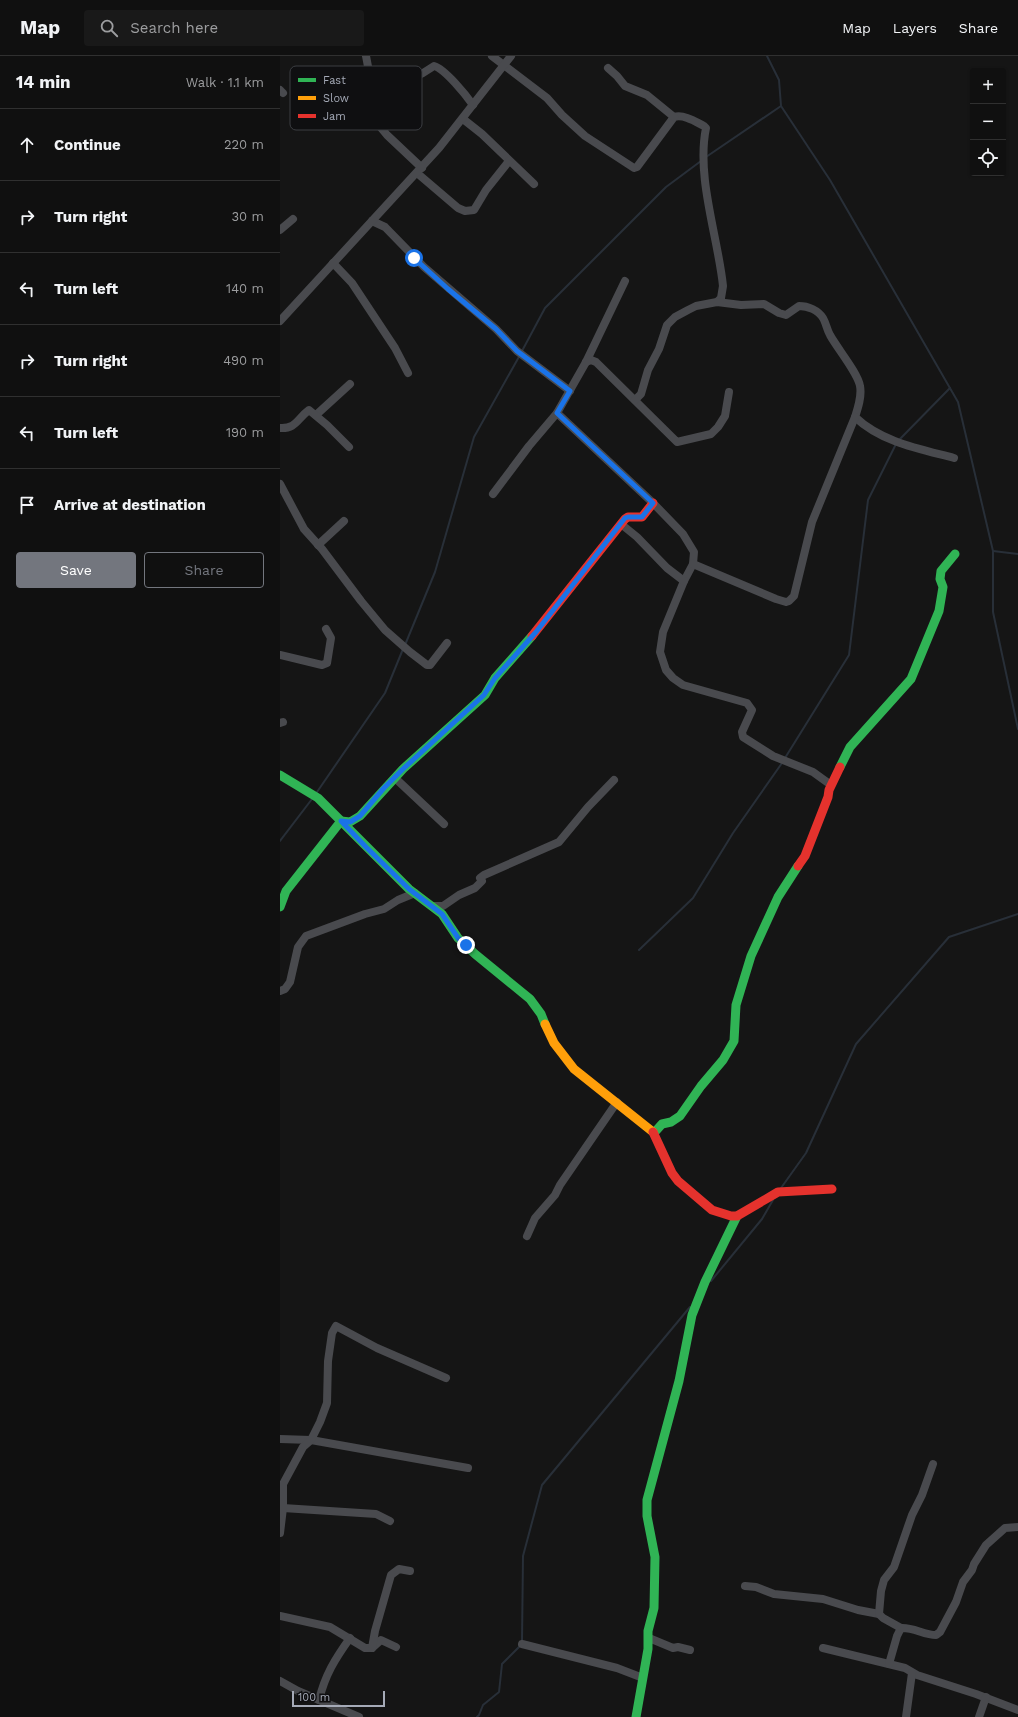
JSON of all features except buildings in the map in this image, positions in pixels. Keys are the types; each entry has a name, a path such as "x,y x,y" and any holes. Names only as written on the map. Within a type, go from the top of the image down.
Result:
{"street":[{"path":"366,56 368,66"},
{"path":"492,56 547,98 562,115 585,136 634,168 637,167 674,117"},
{"path":"280,321 419,170 463,119 511,56"},
{"path":"422,72 434,66 441,70 462,91 473,105"},
{"path":"608,68 625,86 647,95 674,117 684,117 706,128 704,159 706,184 723,286 721,298 717,302"},
{"path":"463,119 482,134 534,184"},
{"path":"382,130 419,170 458,208 471,211 474,210 486,190 509,161"},
{"path":"280,230 293,219"},
{"path":"372,221 385,227 424,267 496,329 517,351 570,391"},
{"path":"333,263 352,283 395,348 408,372"},
{"path":"493,494 557,413 586,362 625,281"},
{"path":"635,400 641,394 648,370 659,350 667,325 671,320 696,306 717,302 741,305 764,304 778,313 786,315 799,306 808,306 815,310 823,318 829,334 857,377 860,387 858,407 812,522 794,596 790,601 786,602 759,593 693,564"},
{"path":"586,362 591,360 596,362 677,442 711,434 718,427 724,416 729,392"},
{"path":"316,415 350,384"},
{"path":"280,428 292,427 309,410 349,447"},
{"path":"557,413 653,503 689,543 694,552 693,564 684,581 662,637 660,652 666,670 673,678 683,685 748,703 752,710 742,732 743,737 773,756 813,772 831,785"},
{"path":"855,417 872,430 897,442 920,450 954,458"},
{"path":"280,484 286,492 297,518 304,529 385,630 427,665 430,665 447,643"},
{"path":"341,821 350,822 360,816 394,778 467,709 484,695 495,678 536,632 621,524 628,517 642,517 653,503"},
{"path":"318,545 344,521"},
{"path":"621,524 637,537 667,568 684,581"},
{"path":"654,1133 662,1124 671,1122 680,1116 701,1086 724,1060 734,1041 736,1005 751,956 778,897 805,856 828,797 831,785 850,747 911,679 939,611 943,587 940,579 942,571 955,554"},
{"path":"280,655 322,665 327,663 331,638 326,629"},
{"path":"280,775 318,798 366,847 415,893 442,914 458,938 530,999 541,1014 554,1043 574,1069 654,1133 672,1173 678,1181 712,1210 721,1214 737,1216"},
{"path":"394,778 444,824"},
{"path":"433,906 443,906 459,895 475,888 482,881 480,878 484,875 559,842 588,807 614,780"},
{"path":"280,907 286,892 341,821"},
{"path":"280,991 285,990 290,982 298,947 306,936 365,914 384,909 398,900 415,893"},
{"path":"527,1236 535,1218 556,1194 560,1185 617,1102"},
{"path":"636,1717 648,1649 648,1631 654,1608 655,1557 647,1516 647,1500 679,1381 692,1315 705,1282 737,1216 778,1192 832,1189"},
{"path":"280,1533 283,1508 282,1484 303,1447 311,1440 327,1403 328,1361 332,1333 336,1326 377,1348 446,1378"},
{"path":"280,1439 311,1440 468,1468"},
{"path":"879,1614 881,1590 884,1580 894,1567 912,1515 922,1495 933,1464"},
{"path":"283,1508 376,1514 390,1521"},
{"path":"745,1586 756,1587 774,1594 823,1599 858,1610 879,1614 902,1628 907,1628 930,1635 936,1635 950,1614 963,1582 972,1570 986,1545 1005,1528 1018,1527"},
{"path":"372,1648 375,1631 391,1575 399,1569 410,1571"},
{"path":"280,1616 330,1627 365,1648 372,1648 381,1640 396,1647"},
{"path":"889,1664 897,1636 902,1628"},
{"path":"319,1700 322,1684 333,1661 350,1638"},
{"path":"649,1638 673,1648 678,1647 690,1650"},
{"path":"522,1644 617,1668 642,1678"},
{"path":"823,1648 906,1668 917,1676 986,1697 1018,1710"},
{"path":"906,1717 912,1673"},
{"path":"280,1681 359,1717"},
{"path":"979,1717 986,1697"}],"waterway":[{"path":"767,56 779,80 781,106 830,180 958,402 993,551 993,612 1018,729"},
{"path":"706,157 781,106"},
{"path":"522,351 545,308 666,187 701,161"},
{"path":"405,645 435,572 474,437 520,355"},
{"path":"898,441 950,388"},
{"path":"785,758 849,655 868,500 896,444"},
{"path":"993,551 1018,554"},
{"path":"317,792 385,693 403,649"},
{"path":"639,950 693,898 733,833 782,763"},
{"path":"280,841 312,799"},
{"path":"781,1188 806,1153 856,1044 949,937 1018,914"},
{"path":"711,1281 762,1219 773,1200"},
{"path":"522,1641 523,1556 542,1485 690,1307"},
{"path":"477,1717 483,1705 499,1692 502,1664 521,1645"}],"traffic: fast":[{"path":"840,767 850,747 911,679 939,611 943,587 940,579 941,571 955,554"},
{"path":"280,907 286,891 341,821 350,822 360,816 403,769 485,695 495,678 532,636"},
{"path":"280,775 318,798 409,889 442,914 458,938 475,954 530,999 541,1014 545,1024"},
{"path":"654,1133 662,1124 671,1122 680,1116 701,1086 723,1060 734,1041 736,1005 751,956 778,897 798,866"},
{"path":"636,1717 648,1649 648,1631 654,1608 655,1557 647,1516 647,1500 679,1381 692,1315 705,1282 737,1216"}],"traffic: slow":[{"path":"545,1024 554,1043 574,1069 653,1132"}],"traffic: jam":[{"path":"532,636 625,519 628,517 642,517 653,503"},
{"path":"798,866 805,856 828,797 829,790 840,767"},
{"path":"653,1132 672,1173 678,1181 712,1210 731,1216 737,1216 778,1192 832,1189"}],"route":[{"path":"414,258 496,329 517,351 570,391 557,413 653,503 642,517 625,518 578,580 536,632 495,678 479,701 467,709 403,769 360,816 350,822 346,823 341,821 409,889 442,914 458,938 466,945"}]}
